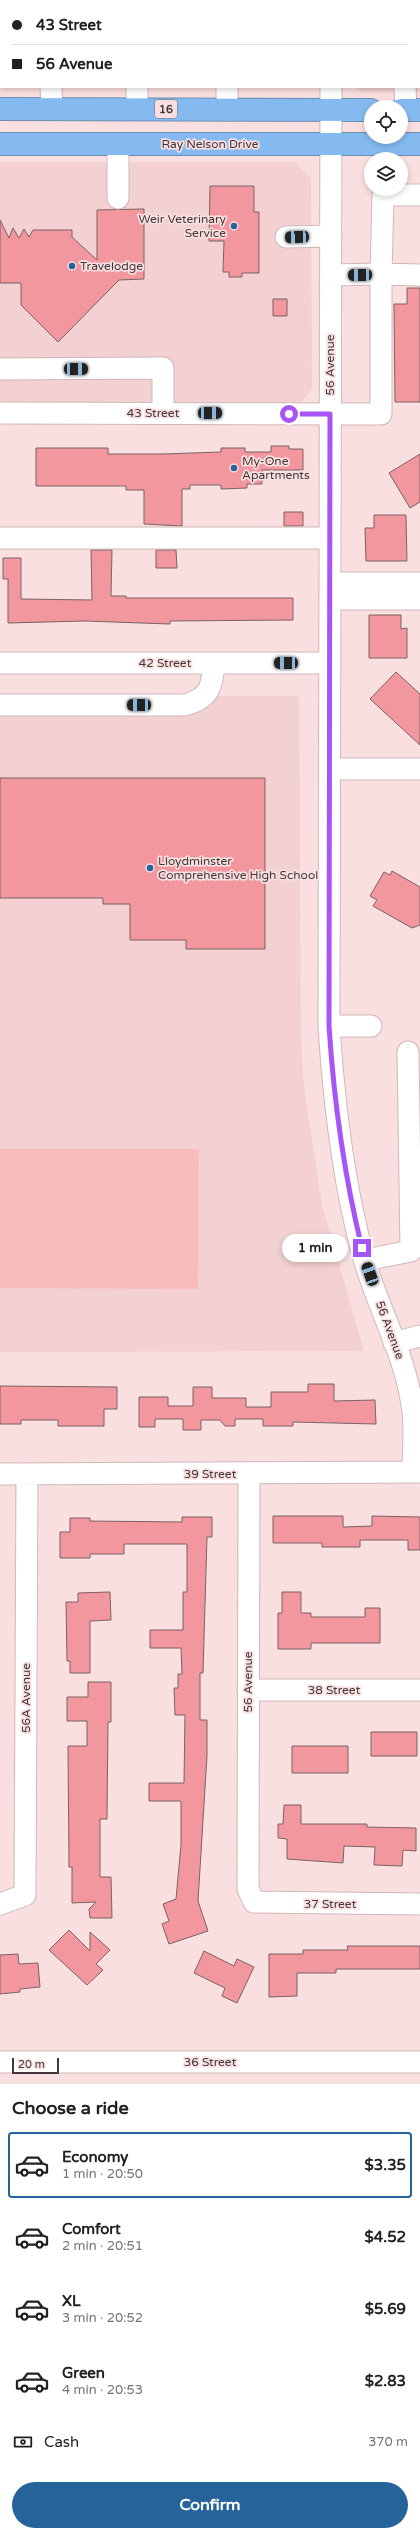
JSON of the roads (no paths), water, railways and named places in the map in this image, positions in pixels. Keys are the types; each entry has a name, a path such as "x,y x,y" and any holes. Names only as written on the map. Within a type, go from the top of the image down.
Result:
{"highway":[{"name":"16","path":"0,109 364,110"},
{"name":"Ray Nelson Drive","path":"0,144 420,144"}],"street":[{"path":"52,88 52,109"},
{"path":"137,88 137,109"},
{"path":"227,88 227,110"},
{"name":"56 Avenue","path":"331,88 329,1026 332,1086 340,1145 365,1260 405,1371 413,1406 416,1472"},
{"path":"405,88 409,110"},
{"path":"118,144 118,198"},
{"path":"381,274 383,195 420,195"},
{"path":"286,237 331,236"},
{"name":"43 Street","path":"0,413 381,414 381,274"},
{"path":"331,275 420,275"},
{"path":"0,369 163,368 162,413"},
{"path":"0,538 330,538"},
{"path":"330,591 420,583"},
{"path":"330,591 420,599"},
{"name":"42 Street","path":"0,663 330,663"},
{"path":"0,705 185,705 199,701 212,686 214,663"},
{"path":"330,769 420,769"},
{"path":"329,1026 371,1026"},
{"path":"365,1260 411,1250 408,1052"},
{"path":"394,1343 420,1336"},
{"name":"39 Street","path":"0,1474 416,1472"},
{"name":"56A Avenue","path":"0,1904 25,1895 27,1474"},
{"name":"56 Avenue","path":"248,1889 249,1474"},
{"name":"38 Street","path":"248,1690 420,1690"},
{"name":"37 Street","path":"248,1889 254,1902 420,1904"},
{"name":"36 Street","path":"0,2062 420,2062"}],"place":[{"name":"Weir Veterinary Service","path":"234,226"},
{"name":"Travelodge","path":"72,266"},
{"name":"My-One Apartments","path":"234,468"},
{"name":"Lloydminster Comprehensive High School","path":"150,868"}]}
